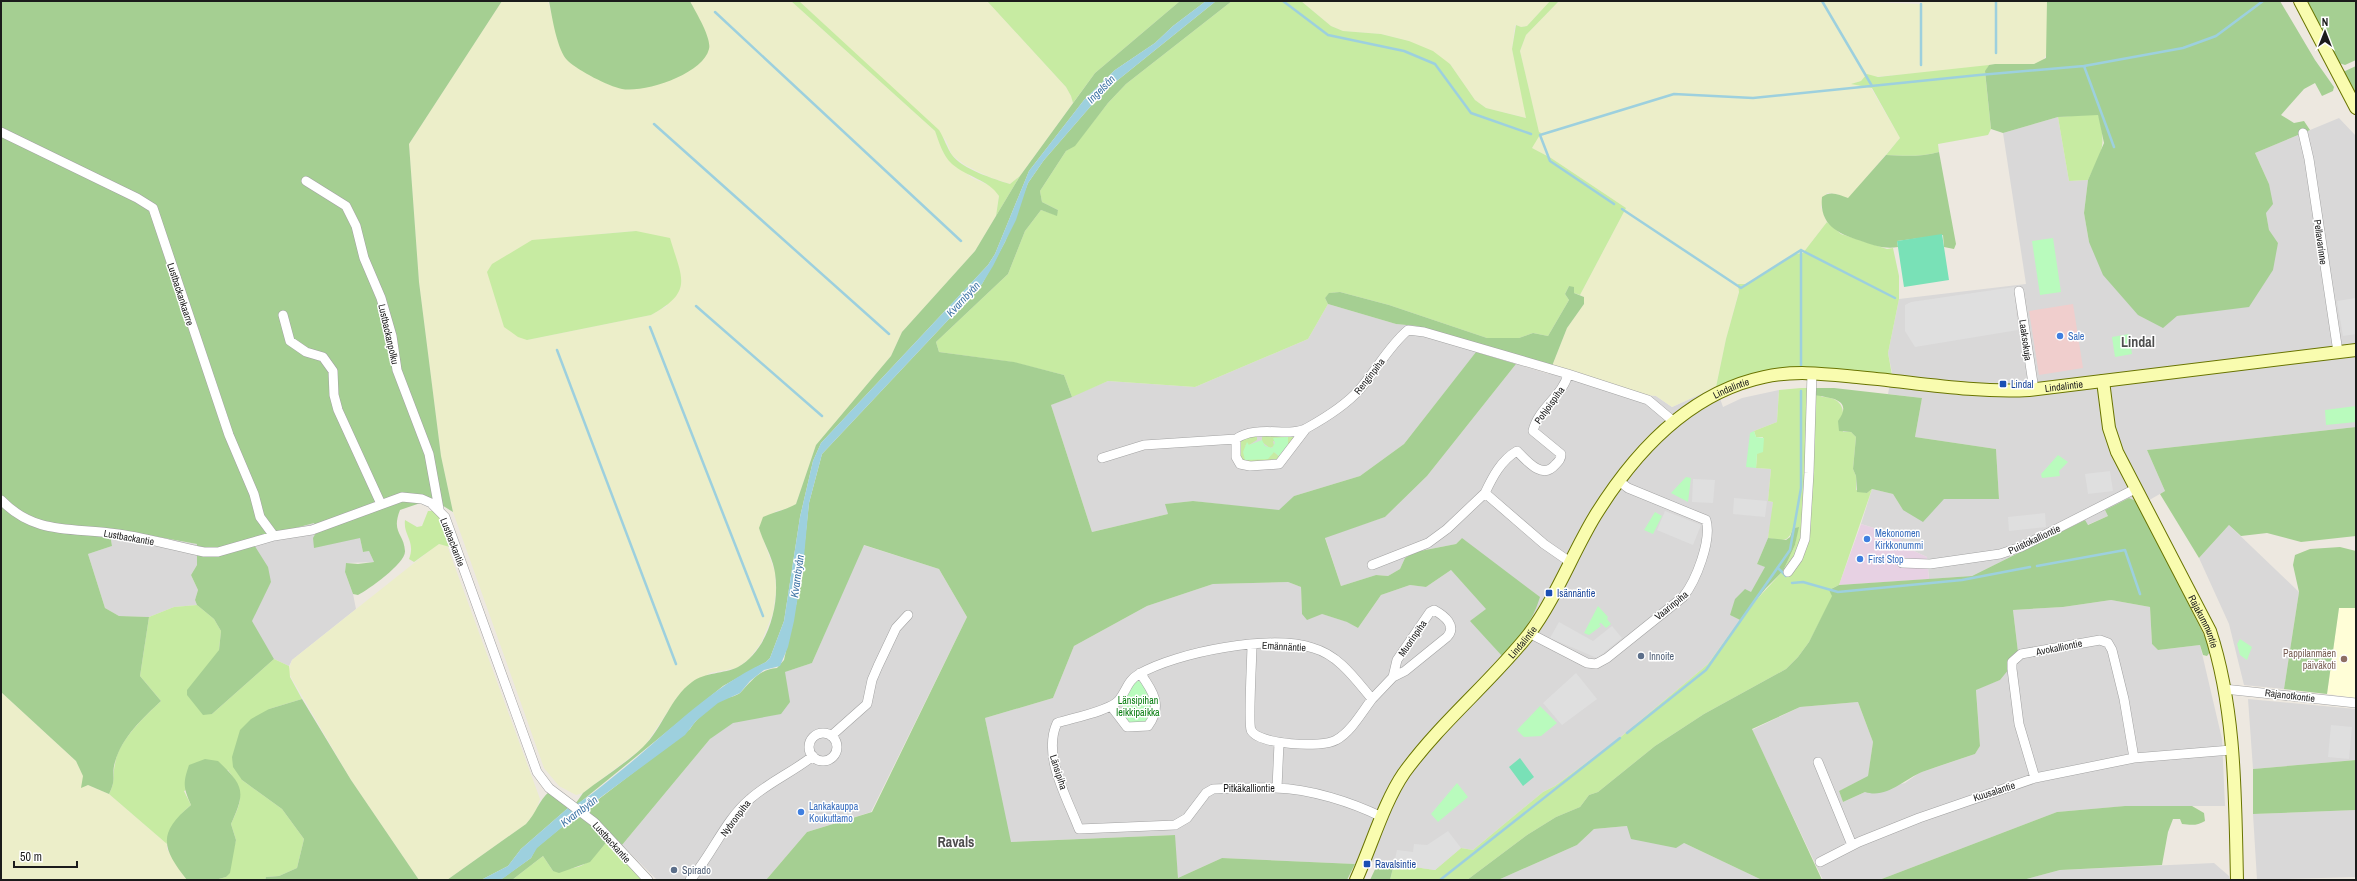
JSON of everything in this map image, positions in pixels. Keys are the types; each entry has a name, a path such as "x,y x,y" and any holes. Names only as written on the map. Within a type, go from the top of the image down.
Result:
{"street":[{"path":"2300,1 2356,108"},
{"name":"Lustbackankaarre","path":"1,132 137,198 153,208 230,435 254,494 260,517 274,536"},
{"name":"Pellavarinne","path":"2303,133 2310,159 2338,352"},
{"name":"Lustbackanpolku","path":"306,181 346,206 356,226 364,258 380,298 392,336 398,370 429,454 439,509"},
{"name":"Laaksokuja","path":"2019,291 2034,390"},
{"path":"283,315 290,341 306,352 323,357 333,371 334,395 338,410 381,504"},
{"name":"Pohjoispiha","path":"1408,330 1424,332 1568,374 1648,400 1673,421"},
{"name":"Renginpiha","path":"1236,439 1236,457 1240,464 1250,466 1279,464 1305,430 1349,400 1398,339 1408,330"},
{"name":"Lindalintie","path":"1356,880 1382,817 1402,776 1428,743 1502,665 1543,614 1595,516 1619,481 1673,421 1719,391 1763,377 1812,373 1987,390 2034,390 2356,350"},
{"path":"1788,572 1798,558 1805,539 1810,466 1812,373"},
{"name":"Pohjoispiha","path":"1485,493 1491,480 1502,464 1517,451 1536,468 1543,472 1551,470 1561,459 1561,454 1533,431 1535,422 1566,383 1568,374"},
{"name":"Rajakummuntie","path":"2103,381 2109,428 2117,452 2210,632 2224,688 2231,750 2238,880"},
{"path":"1102,458 1144,445 1236,439 1242,434 1252,432 1305,430"},
{"name":"Vaarinpiha","path":"1529,633 1587,663 1596,664 1607,658 1683,597 1692,587 1699,570 1708,533 1706,520 1628,488 1619,481"},
{"name":"Puistokalliontie","path":"1902,563 1930,564 2000,554 2021,547 2135,489"},
{"path":"1372,565 1428,543 1447,530 1485,493 1544,544 1570,562"},
{"name":"Lustbackantie","path":"1,500 10,509 28,521 48,527 117,534 204,552 232,549 274,536 312,530 402,497 412,497 426,501 439,509 445,517 537,772 549,788 585,814 648,880"},
{"name":"Muorinpiha","path":"1372,699 1393,677 1405,670 1447,637 1451,632 1452,627 1446,618 1434,610 1430,612 1397,660 1393,677"},
{"path":"831,736 867,704 872,680 878,666 896,628 908,615"},
{"name":"Avokalliontie","path":"2035,778 2019,724 2012,669 2012,662 2021,654 2100,640 2108,643 2112,650 2124,699 2134,758"},
{"name":"Länsipiha","path":"1079,829 1052,758 1052,735 1057,723 1111,706 1120,700 1131,679 1163,662 1229,646 1252,644"},
{"name":"Emännäntie","path":"1252,644 1296,644 1314,648 1334,658 1351,674 1372,699 1344,734 1335,741 1322,744 1279,743 1256,736 1251,730 1252,644"},
{"path":"1111,706 1127,727 1148,726 1155,714 1156,701 1153,690 1140,673"},
{"name":"Rajanotkontie","path":"2224,688 2356,703"},
{"path":"818,734 831,736 837,747 834,756 822,760 814,756 810,748 811,740 818,734"},
{"path":"1277,788 1279,743"},
{"name":"Kuusalantie","path":"1820,862 1852,845 1951,805 2035,778 2134,758 2231,750"},
{"name":"Nybronpiha","path":"690,880 702,866 732,819 749,799 814,756"},
{"path":"1818,762 1852,845"},
{"name":"Pitkäkalliontie","path":"1079,829 1175,825 1187,818 1206,793 1213,788 1277,788 1316,794 1368,810 1382,817"}],"shaded area":[{"path":"502,1 548,1 560,45 708,39 690,1 791,1 935,131 944,154 972,178 993,187 999,196 996,216 975,251 902,332 891,356 816,445 796,504 788,509 776,511 759,528 775,572 776,591 773,613 761,643 749,659 737,668 710,673 678,696 644,747 583,793 576,795 559,786 544,768 453,512 441,456 419,282 409,144","holes":["636,231 667,306 651,315 527,340 599,234"]},
{"path":"799,1 987,1 1066,87 1073,103 1020,176 1010,184 989,177 965,165 952,155 946,140"},
{"path":"1301,1 1550,1 1527,26 1521,27 1515,25 1512,49 1527,118 1486,108 1475,100 1450,64 1409,41 1381,34 1343,31 1331,26"},
{"path":"1559,1 1847,1 1921,4 1922,1 2047,1 2048,53 2042,61 2034,64 1995,64 1980,68 1872,77 1852,84 1871,88 1900,138 1848,199 1836,194 1827,193 1821,207 1827,222 1803,253 1795,254 1746,284 1739,291 1726,339 1716,387 1672,407 1656,396 1647,395 1552,366 1567,328 1584,304 1584,297 1580,295 1626,208 1551,158 1532,148 1539,132 1520,51 1526,35"},
{"path":"2058,117 2069,181 2088,180 2084,213 2089,242 2177,316 2249,306 2278,243 2269,231 2266,213 2269,184 2255,153 2339,118 2356,136 2356,427 2147,450 2165,491 2139,506 2134,500 2129,498 2105,510 2108,516 2087,525 2085,520 1972,576 1929,579 1927,557 1914,551 1900,549 1886,539 1887,532 1861,524 1872,489 1893,494 1903,510 1944,499 1999,499 1996,449 1915,437 1922,398 1888,394 1892,373 1888,353 1899,299 2026,284 2003,133"},
{"path":"2014,287 2018,330 1915,347 1905,331 1905,305 1911,302"},
{"path":"2356,298 2356,334 2343,336 2337,301"},
{"path":"1328,304 1396,324 1417,326 1481,346 1404,444 1360,476 1294,496 1279,511 1193,501 1166,504 1168,514 1092,532 1051,405 1108,381 1195,387 1308,339"},
{"path":"2073,304 2083,368 2039,375 2029,311"},
{"path":"1516,364 1549,374 1552,366 1647,395 1656,396 1672,407 1716,387 1723,407 1742,398 1779,390 1777,422 1754,431 1756,468 1771,469 1768,501 1773,502 1772,517 1768,538 1757,564 1766,567 1751,593 1730,615 1740,620 1708,664 1616,741 1555,786 1543,792 1473,850 1461,848 1435,870 1379,861 1355,864 1222,858 1178,878 1174,835 1010,842 985,718 1053,698 1074,646 1147,606 1213,584 1288,582 1301,587 1302,614 1322,614 1348,622 1358,628 1381,595 1410,585 1426,587 1451,570 1487,609 1488,640 1502,656 1522,634 1462,538 1456,544 1415,552 1405,558 1400,569 1388,576 1376,575 1341,586 1325,537 1385,517 1427,476"},
{"path":"2110,471 2113,491 2088,494 2085,474"},
{"path":"1693,479 1715,480 1713,503 1692,502"},
{"path":"1734,498 1767,501 1765,517 1733,514"},
{"path":"1665,511 1701,525 1693,545 1657,530"},
{"path":"2045,513 2046,527 2009,531 2008,517"},
{"path":"314,523 317,531 360,538 363,552 369,551 374,562 346,563 345,572 353,594 356,609 292,660 289,666 274,659 251,621 271,582 251,540"},
{"path":"1861,524 1887,532 1886,539 1901,539 1900,549 1914,551 1927,557 1929,579 1839,585"},
{"path":"2229,525 2299,592 2284,689 2244,685 2229,624 2199,558"},
{"path":"109,528 197,544 197,565 191,575 198,590 195,600 197,605 174,607 149,617 119,616 105,608 88,554 112,546"},
{"path":"438,544 446,545 448,548 540,799 536,811 526,824 447,880 419,880 351,780 288,672 292,660"},
{"path":"863,545 939,569 967,617 871,812 807,832 766,880 657,880 622,845 710,739 769,677 812,663"},
{"path":"2111,600 2150,607 2152,644 2158,650 2200,645 2222,739 2225,806 2126,806 2057,812 1879,880 1823,880 1752,730 1800,707 1858,702 1873,742 1868,777 1839,791 1843,802 1865,792 1905,783 1919,773 1975,754 1980,746 1976,689 2000,680 2008,660 2018,652 2013,610 2063,607"},
{"name":"Pappilanmäen päiväkoti","path":"2339,607 2356,608 2356,698 2327,694"},
{"path":"1559,622 1593,641 1612,626 1622,638 1597,658 1550,638"},
{"path":"1576,673 1597,699 1562,725 1543,703"},
{"path":"1,692 76,761 88,785 109,794 167,844 167,849 187,880 1,880"},
{"path":"2248,699 2356,709 2356,760 2253,769"},
{"path":"2331,725 2352,727 2349,759 2328,757"},
{"path":"2356,810 2356,877 2257,880 2253,814"},
{"path":"1627,826 1684,843 1762,880 1498,880 1577,845 1594,829"},
{"path":"1448,831 1461,848 1435,870 1394,864 1397,850 1413,852 1414,844 1427,845"},
{"path":"2214,863 2229,876 2230,880 2023,880 2060,870"}],"green space":[{"path":"1,1 502,1 409,144 419,282 441,456 453,512 432,499 400,510 397,528 403,540 405,551 404,556 386,576 358,595 353,594 345,572 346,563 358,564 374,562 369,551 363,552 360,538 314,548 313,538 317,531 314,523 251,540 268,567 271,582 252,621 274,659 212,714 203,715 187,695 187,690 219,650 221,631 214,619 197,605 195,600 198,590 191,575 197,565 197,544 109,528 112,546 88,554 105,608 119,616 149,617 140,676 161,701 134,728 123,744 115,762 113,784 109,794 88,785 81,788 83,776 76,761 1,692"},
{"path":"549,1 690,1 706,32 709,49 704,58 696,66 685,74 672,80 644,88 622,89 586,73 568,61 564,56 558,42"},
{"path":"791,1 799,1 939,130 952,155 963,165 979,173 1010,184 1020,176 996,216 999,196 995,191 984,182 952,164 944,153 935,131"},
{"path":"987,1 1180,1 1095,73 1073,103 1066,87"},
{"path":"1180,1 1206,1 1173,26 1155,43 1115,70 1084,100 1029,171 995,254 988,265 821,443 813,461 800,517 784,621 770,658 766,662 723,686 578,804 576,803 583,793 643,747 656,731 678,696 692,682 703,676 738,667 757,650 770,626 776,599 774,567 759,528 763,517 796,504 816,445 891,356 902,332 975,251 1020,176 1095,73"},
{"path":"1216,1 1232,1 1126,84 1108,103 1075,146 1066,151 1040,191 1042,202 1058,210 1057,216 1041,210 1025,231 1008,274 936,342 939,352 1014,362 1064,375 1072,397 1051,405 1092,532 1168,514 1165,504 1193,501 1279,510 1294,496 1360,476 1404,444 1476,352 1516,364 1427,476 1385,517 1325,538 1341,586 1376,575 1388,576 1400,569 1405,558 1415,552 1456,544 1462,538 1540,597 1534,614 1525,629 1502,656 1470,621 1486,609 1451,570 1426,587 1410,585 1381,595 1358,628 1347,622 1322,614 1307,620 1302,614 1301,587 1288,582 1213,584 1147,606 1074,646 1053,698 985,718 1011,842 1175,835 1178,878 1222,858 1355,864 1347,880 766,880 807,832 872,812 967,617 939,569 864,545 812,663 785,672 790,702 781,714 733,723 710,739 622,845 586,809 690,729 708,709 724,699 740,693 760,673 777,668 784,660 800,587 809,503 822,454 982,284 1005,242 1028,183 1044,160 1103,92"},
{"path":"1232,1 1301,1 1331,26 1343,31 1381,34 1409,41 1433,51 1450,64 1475,100 1486,108 1526,118 1512,49 1516,25 1521,27 1527,26 1550,1 1559,1 1526,35 1520,51 1539,132 1541,133 1532,148 1551,158 1626,208 1580,295 1574,293 1569,286 1565,294 1569,300 1548,336 1533,333 1519,338 1487,338 1389,305 1340,292 1330,293 1325,298 1328,304 1308,339 1195,387 1108,381 1072,397 1064,375 1012,362 939,352 936,342 1008,274 1025,231 1041,210 1056,215 1058,210 1042,202 1040,191 1066,151 1075,145 1108,103 1126,84"},
{"path":"2047,1 2280,1 2315,60 2334,87 2333,91 2322,96 2315,83 2304,89 2281,115 2294,123 2304,121 2310,130 2255,153 2269,184 2273,204 2266,213 2269,230 2278,243 2273,270 2249,307 2177,316 2163,328 2138,315 2103,275 2089,242 2084,213 2088,180 2104,143 2098,115 2058,117 2003,133 1991,129 1985,71 1989,65 2034,64 2046,58"},
{"path":"2306,1 2356,1 2356,60 2345,65 2339,63"},
{"path":"1989,65 1985,72 1991,129 1988,135 1938,144 1939,152 1926,155 1886,155 1900,138 1872,88 1851,84 1861,81 1867,74 1878,77"},
{"path":"2356,66 2356,99 2343,72"},
{"path":"2098,114 2101,125 2102,148 2097,162 2088,180 2069,181 2058,117"},
{"path":"1939,152 1956,244 1954,249 1944,247 1943,235 1897,241 1898,247 1881,247 1839,232 1833,228 1824,216 1822,197 1832,193 1848,198 1886,155 1906,156 1933,154"},
{"path":"1827,222 1841,234 1887,249 1893,248 1899,276 1899,299 1888,353 1892,375 1824,368 1803,368 1762,373 1716,387 1726,339 1739,292 1738,284 1746,284 1795,254 1803,253"},
{"path":"636,231 670,238 681,274 681,283 679,291 674,299 665,306 651,315 527,340 518,337 504,327 487,272 492,264 532,240"},
{"path":"1942,234 1949,280 1904,287 1897,241"},
{"path":"2053,238 2061,292 2040,295 2032,241"},
{"path":"1569,286 1574,287 1574,293 1584,297 1584,304 1567,328 1552,366 1417,326 1396,324 1328,304 1325,298 1329,293 1340,292 1389,305 1487,338 1519,338 1533,333 1548,336 1569,300 1565,294"},
{"path":"2129,334 2132,354 2115,357 2112,337"},
{"path":"1813,388 1822,397 1834,399 1840,404 1843,411 1843,416 1840,418 1843,432 1851,432 1856,437 1853,469 1856,476 1856,490 1867,493 1872,489 1839,585 1829,590 1833,596 1809,642 1798,657 1786,669 1704,714 1655,746 1598,792 1589,795 1580,807 1556,817 1527,835 1467,880 1390,880 1394,864 1435,870 1461,848 1473,850 1543,792 1555,786 1616,741 1708,664 1748,609 1783,571 1795,545 1798,527 1793,528 1787,539 1781,540 1768,538 1773,502 1768,501 1771,469 1756,468 1757,454 1763,437 1756,437 1754,431 1777,422 1779,390"},
{"path":"1813,388 1834,388 1922,398 1915,437 1996,449 1999,499 1944,499 1923,522 1903,510 1893,494 1872,489 1867,493 1857,492 1856,476 1853,469 1856,437 1851,432 1839,431 1838,421 1842,414 1842,404 1833,399 1815,395"},
{"path":"2356,406 2356,422 2326,425 2325,410"},
{"path":"2356,427 2356,536 2301,542 2267,533 2241,536 2229,525 2199,558 2160,494 2165,491 2147,450"},
{"path":"1754,431 1756,437 1764,438 1763,452 1757,454 1756,468 1746,467 1750,433"},
{"path":"1262,434 1296,435 1283,454 1281,453 1288,445 1273,441 1274,446 1270,448 1262,442"},
{"path":"1257,435 1257,440 1249,445 1244,445 1274,452 1282,459 1247,463 1239,457 1241,440"},
{"path":"1288,437 1288,445 1279,456 1274,452 1268,459 1245,460 1243,452 1247,442 1249,445 1262,440 1265,446 1272,448 1275,443 1273,438"},
{"path":"2058,455 2068,462 2059,471 2060,476 2042,478 2041,474"},
{"path":"1686,477 1691,478 1688,502 1671,493"},
{"path":"2129,498 2134,500 2139,506 2205,637 2210,652 2207,656 2203,655 2200,645 2158,650 2152,644 2150,607 2111,600 2063,607 2013,610 2018,652 2008,660 2009,669 2000,680 1976,690 1980,746 1975,754 1922,772 1888,791 1881,793 1865,792 1843,802 1839,791 1868,776 1873,742 1858,702 1800,707 1752,729 1822,880 1762,880 1684,843 1676,848 1631,839 1627,826 1594,829 1577,845 1498,880 1467,880 1527,835 1556,817 1580,807 1589,795 1598,792 1655,746 1704,714 1786,669 1798,657 1809,642 1832,596 1829,590 1839,585 1972,576 2085,520 2088,525 2108,516 2105,510"},
{"path":"428,511 434,511 441,519 450,547 439,544 414,562 409,559 411,548 405,526 405,520 417,527 422,526"},
{"path":"1655,512 1662,516 1653,534 1644,530"},
{"path":"1799,527 1795,545 1783,571 1766,588 1740,620 1730,615 1735,599 1745,589 1751,592 1765,567 1757,564 1768,538 1786,540 1790,537 1793,528"},
{"path":"2340,547 2356,551 2356,608 2339,608 2327,694 2284,689 2299,592 2293,565 2295,555 2310,549"},
{"path":"197,605 214,619 221,631 212,714 274,659 289,666 290,677 302,699 269,709 242,780 282,809 304,839 297,868 279,876 266,877 265,880 215,880 226,877 236,840 231,824 240,802 240,796 237,784 228,770 184,791 191,805 179,817 172,828 167,839 167,844 109,794 113,782 117,755 121,747 133,730 161,701 140,676 149,617 174,607"},
{"path":"1598,606 1608,617 1607,619 1611,624 1606,628 1601,623 1599,624 1601,626 1589,635 1584,633"},
{"path":"2240,639 2252,647 2247,660 2240,655 2237,644"},
{"name":"Länsipihan leikkipaikka","path":"1132,682 1142,682 1153,703 1147,721 1143,723 1127,723 1123,712 1124,697"},
{"path":"302,699 351,780 419,880 265,880 266,877 279,876 297,868 304,839 282,809 242,780 233,767 232,757 240,730 251,719 269,709"},
{"path":"1540,706 1557,723 1541,736 1524,737 1517,730"},
{"path":"1520,758 1534,777 1523,786 1509,767"},
{"path":"205,759 218,761 233,777 240,790 239,804 231,824 236,840 230,873 226,877 215,880 187,880 168,850 168,833 180,815 191,805 185,789 189,765"},
{"path":"2356,760 2356,810 2253,814 2253,769"},
{"path":"1457,783 1468,797 1438,822 1431,814"},
{"path":"550,791 568,808 521,849 508,866 481,880 447,880 526,824"},
{"path":"2125,806 2192,806 2204,813 2205,821 2202,823 2188,825 2182,824 2180,819 2173,819 2168,832 2162,865 2060,870 2023,880 1879,880 2057,812"},
{"path":"578,814 590,822 605,840 605,844 590,862 559,873 553,871 543,856 512,880 500,880 531,858 536,848"},
{"path":"605,840 642,880 512,880 543,856 553,871 571,869 583,865 599,851 605,844"},
{"path":"1379,861 1394,864 1390,880 1370,880"}],"water":[{"path":"1206,1 1216,1 1103,92 1044,160 1028,183 1016,220 993,266 982,284 822,454 809,503 804,557 794,621 788,647 780,666 764,670 750,681 740,693 718,703 696,721 685,735 578,814 537,848 531,858 505,877 500,880 481,880 508,866 521,849 568,808 580,802 597,790 705,700 725,685 766,662 770,658 784,621 800,517 813,461 821,443 988,265 995,254 1029,171 1084,100 1115,70 1155,43 1173,26"}],"waterway":[{"path":"1283,1 1328,35 1404,51 1435,64 1471,113 1531,134"},
{"path":"1822,1 1872,86"},
{"path":"1996,1 1996,53"},
{"path":"1614,204 1550,161 1540,135 1674,94 1753,98 2084,66 2183,48 2216,36 2263,1"},
{"path":"1921,4 1921,65"},
{"path":"715,12 961,241"},
{"path":"2084,66 2114,147"},
{"path":"654,124 889,334"},
{"path":"1622,209 1741,288 1801,250 1801,365"},
{"path":"1801,250 1895,298"},
{"path":"696,306 822,416"},
{"path":"650,327 763,616"},
{"path":"557,350 676,664"},
{"path":"1627,733 1706,670 1790,550 1801,488 1801,391"},
{"path":"2037,566 2125,550 2140,594"},
{"path":"1792,583 1803,582 1838,592 1962,580 2030,567"},
{"path":"1778,568 1786,576"},
{"path":"1440,880 1620,738"}],"place":[{"name":"Sale","path":"2060,336"},
{"name":"Lindal","path":"2003,384"},
{"name":"Mekonomen Kirkkonummi","path":"1867,539"},
{"name":"First Stop","path":"1860,559"},
{"name":"Isännäntie","path":"1549,593"},
{"name":"Innoite","path":"1641,656"},
{"name":"Pappilanmäen päiväkoti","path":"2344,659"},
{"name":"Lankakauppa Koukuttamo","path":"801,812"},
{"name":"Ravalsintie","path":"1367,864"},
{"name":"Spirado","path":"674,870"}],"district":[{"name":"Lindal","path":"2138,342"},
{"name":"Ravals","path":"956,842"}],"water label":[{"name":"Ingelsån","path":"1101,89"},
{"name":"Kvarnbyån","path":"963,299"},
{"name":"Kvarnbyån","path":"797,576"},
{"name":"Kvarnbyån","path":"579,811"}]}
